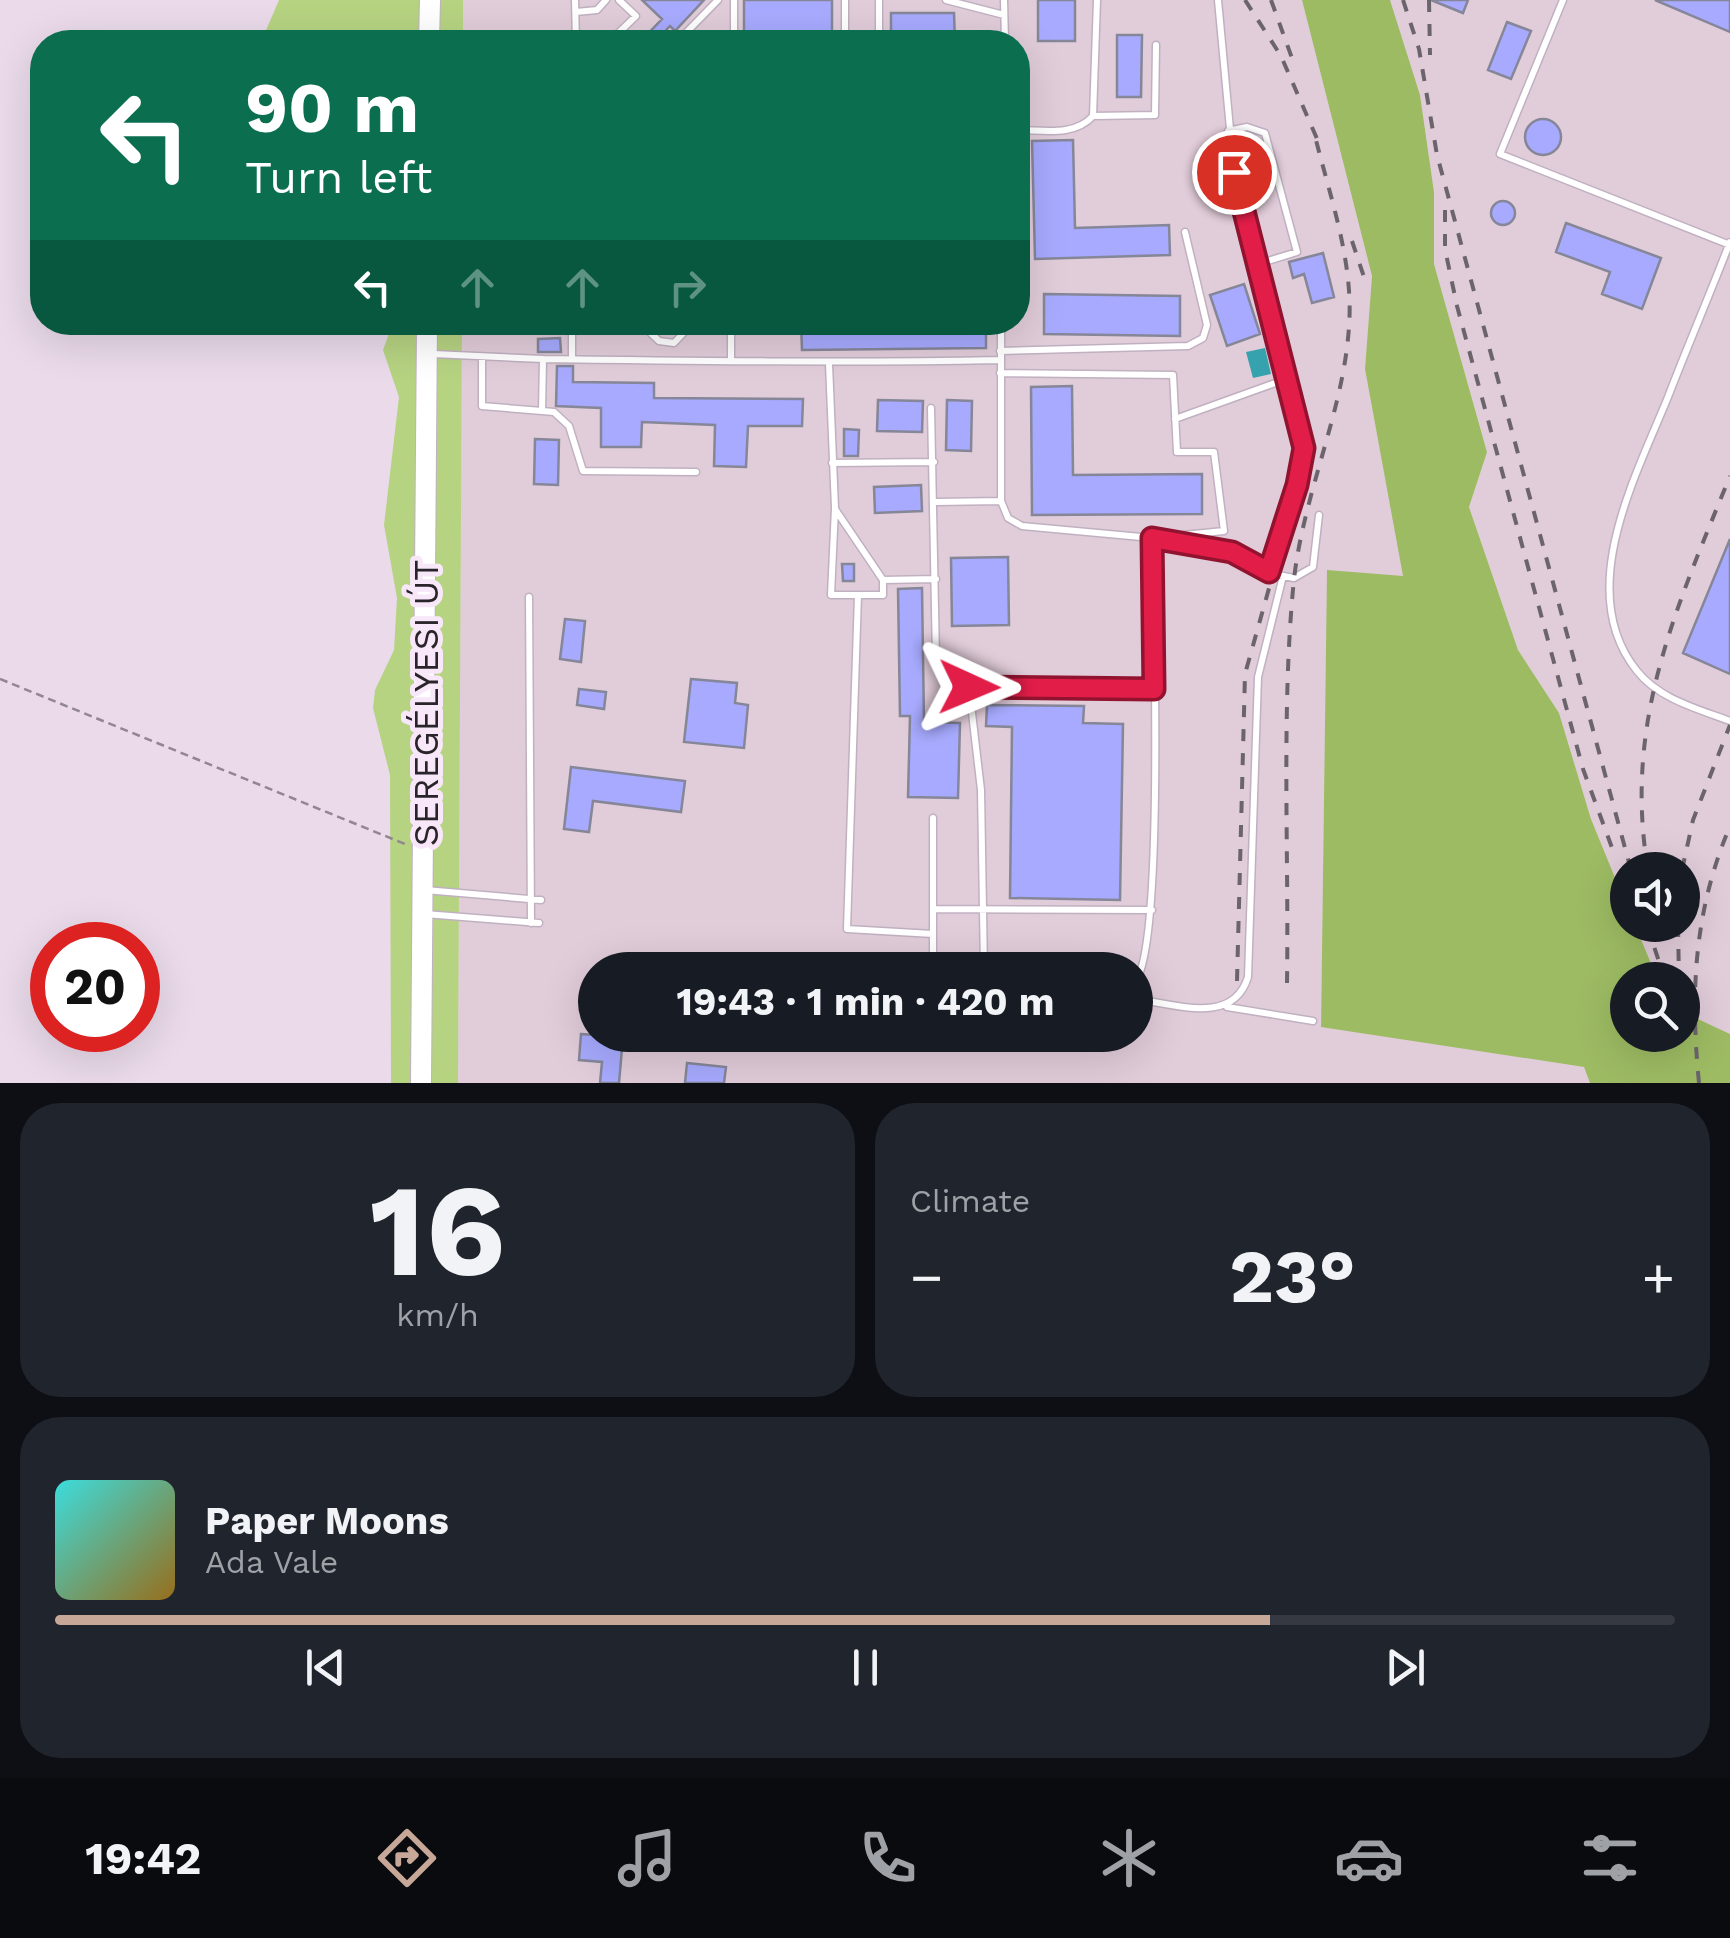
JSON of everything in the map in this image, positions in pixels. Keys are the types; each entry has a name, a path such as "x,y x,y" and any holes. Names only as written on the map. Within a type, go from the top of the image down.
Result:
{"main road":[{"path":"429,30 430,0"},
{"name":"SEREGÉLYESI ÚT","path":"421,1083 427,335"}],"lane":[{"path":"575,0 576,30"},
{"path":"576,12 597,10 606,0"},
{"path":"619,0 636,16 621,30"},
{"path":"689,30 718,0"},
{"path":"734,0 734,30"},
{"path":"845,0 845,30"},
{"path":"879,0 880,30"},
{"path":"946,0 1004,16"},
{"path":"1004,0 1005,30"},
{"path":"1030,130 1071,130 1084,126 1092,116 1097,0"},
{"path":"1218,0 1228,131 1304,448 1297,485 1269,572"},
{"path":"1563,0 1500,154 1730,244 1623,508 1611,582 1619,637 1640,675 1668,696 1730,721"},
{"path":"1092,116 1155,116 1156,45"},
{"path":"1228,131 1247,127 1266,132 1298,252 1258,264"},
{"path":"426,354 482,358 730,358 829,364 1188,346 1204,338 1207,325 1185,232"},
{"path":"572,335 572,358"},
{"path":"653,335 659,341 674,342 681,335"},
{"path":"730,335 730,358"},
{"path":"1001,335 1001,501 1008,518 1022,526 1152,538 1232,552 1269,572 1294,578 1313,567 1319,515"},
{"path":"482,358 482,406 554,412 568,426 583,471 696,472"},
{"path":"542,358 542,411"},
{"path":"829,364 835,508 831,595 883,596 882,580 835,508"},
{"path":"1000,373 1173,375 1177,452 1214,452 1224,532 1152,538"},
{"path":"1175,418 1289,378"},
{"path":"932,408 936,659 969,687 1154,689"},
{"path":"832,463 934,462"},
{"path":"936,502 1001,501"},
{"path":"1145,952 1152,910 1152,538"},
{"path":"1226,1007 1242,996 1248,977 1258,676 1283,576"},
{"path":"882,580 936,579"},
{"path":"858,594 847,929 933,934"},
{"path":"424,914 535,923 528,596"},
{"path":"969,687 981,790 983,952"},
{"path":"933,818 933,952"},
{"path":"424,890 542,900"},
{"path":"933,909 1152,910"},
{"path":"1153,1001 1313,1021"}],"path":[{"path":"0,678 425,852"}],"shaded area":[{"path":"463,0 1302,0 1372,276 1365,369 1404,577 1327,571 1321,1026 1584,1067 1590,1083 458,1083 462,335 1030,335 1030,30 463,30"},
{"path":"1390,0 1730,0 1730,1034 1700,1020 1700,962 1650,962 1642,942 1700,942 1700,852 1610,852 1610,865 1591,819 1559,713 1518,650 1469,507 1487,451 1434,264 1434,192 1420,95"}],"green space":[{"path":"279,0 463,0 463,30 266,30"},
{"path":"1302,0 1390,0 1420,95 1434,192 1434,264 1487,452 1469,507 1518,650 1559,713 1591,819 1610,865 1610,942 1642,942 1650,962 1610,962 1610,1052 1700,1052 1700,1020 1730,1034 1730,1083 1590,1083 1584,1067 1321,1027 1327,570 1403,576 1365,369 1372,276"},
{"path":"389,335 462,335 458,1083 391,1083 390,775 373,708 375,690 394,650 397,598 384,525 399,397 383,350"}],"water":[{"path":"1265,348 1271,374 1253,378 1246,352"}],"building":[{"path":"642,0 704,0 676,30 670,26 666,30 651,30 662,19"},
{"path":"744,0 832,0 832,30 744,30"},
{"path":"1038,0 1075,0 1075,41 1038,41"},
{"path":"1431,0 1468,0 1463,13"},
{"path":"1655,0 1730,0 1730,32"},
{"path":"891,13 954,13 955,30 891,30"},
{"path":"1507,22 1531,31 1511,79 1488,70"},
{"path":"1117,35 1142,35 1141,97 1117,97"},
{"path":"1543,119 1556,124 1561,137 1556,150 1543,155 1530,150 1525,137 1530,124"},
{"path":"1073,140 1075,228 1169,225 1170,255 1035,259 1032,141"},
{"path":"1503,201 1512,204 1512,222 1503,225 1494,222 1491,213 1494,204"},
{"path":"1566,223 1661,258 1642,309 1602,294 1610,272 1556,252"},
{"path":"1323,253 1334,297 1312,303 1304,274 1293,278 1289,262"},
{"path":"1244,284 1260,334 1227,346 1210,295"},
{"path":"1044,294 1180,296 1180,336 1044,334"},
{"path":"801,335 986,335 986,348 802,350"},
{"path":"560,338 561,352 538,352 538,339"},
{"path":"557,366 573,366 573,382 654,383 654,398 803,399 802,426 748,426 746,467 714,466 715,425 642,422 641,447 601,447 601,408 556,406"},
{"path":"1072,386 1073,475 1202,474 1202,514 1032,515 1031,387"},
{"path":"878,400 923,401 922,432 877,431"},
{"path":"947,400 972,401 971,451 946,450"},
{"path":"844,429 859,430 858,456 844,456"},
{"path":"535,439 559,440 558,485 534,484"},
{"path":"921,485 922,511 875,513 874,487"},
{"path":"1730,539 1730,674 1683,653"},
{"path":"1008,557 1009,625 952,626 951,558"},
{"path":"842,564 854,564 854,581 843,581"},
{"path":"922,588 924,722 960,723 958,798 908,797 910,716 900,716 898,589"},
{"path":"565,619 585,621 581,662 560,659"},
{"path":"691,679 737,683 735,703 748,705 744,748 684,742"},
{"path":"579,689 606,692 604,709 577,705"},
{"path":"987,705 1084,706 1083,723 1123,724 1120,900 1010,898 1012,727 986,726"},
{"path":"571,767 685,781 681,812 593,801 589,832 564,829"},
{"path":"580,1052 622,1052 619,1083 600,1083 602,1062 579,1060"},
{"path":"687,1063 726,1067 724,1083 685,1083"}],"railway":[{"path":"1245,0 1281,56 1318,141"},
{"path":"1271,0 1293,61"},
{"path":"1403,0 1419,49 1437,155 1626,852"},
{"path":"1429,0 1430,55"},
{"path":"1287,983 1287,729 1294,579 1306,515 1340,389 1350,302 1344,252 1314,132"},
{"path":"1445,210 1445,249 1457,306 1583,769 1614,852"},
{"path":"1352,241 1364,277"},
{"path":"1646,852 1643,765 1659,667 1730,476"},
{"path":"1237,981 1245,674 1273,574 1293,524"},
{"path":"1686,852 1693,820 1730,725"},
{"path":"1699,1083 1695,1016 1698,952 1709,889 1730,826"},
{"path":"1653,942 1659,962"},
{"path":"1678,942 1679,962"}],"route":[{"path":"969,687 1154,689 1152,538 1232,552 1269,572 1297,485 1304,448 1234,172"}]}
